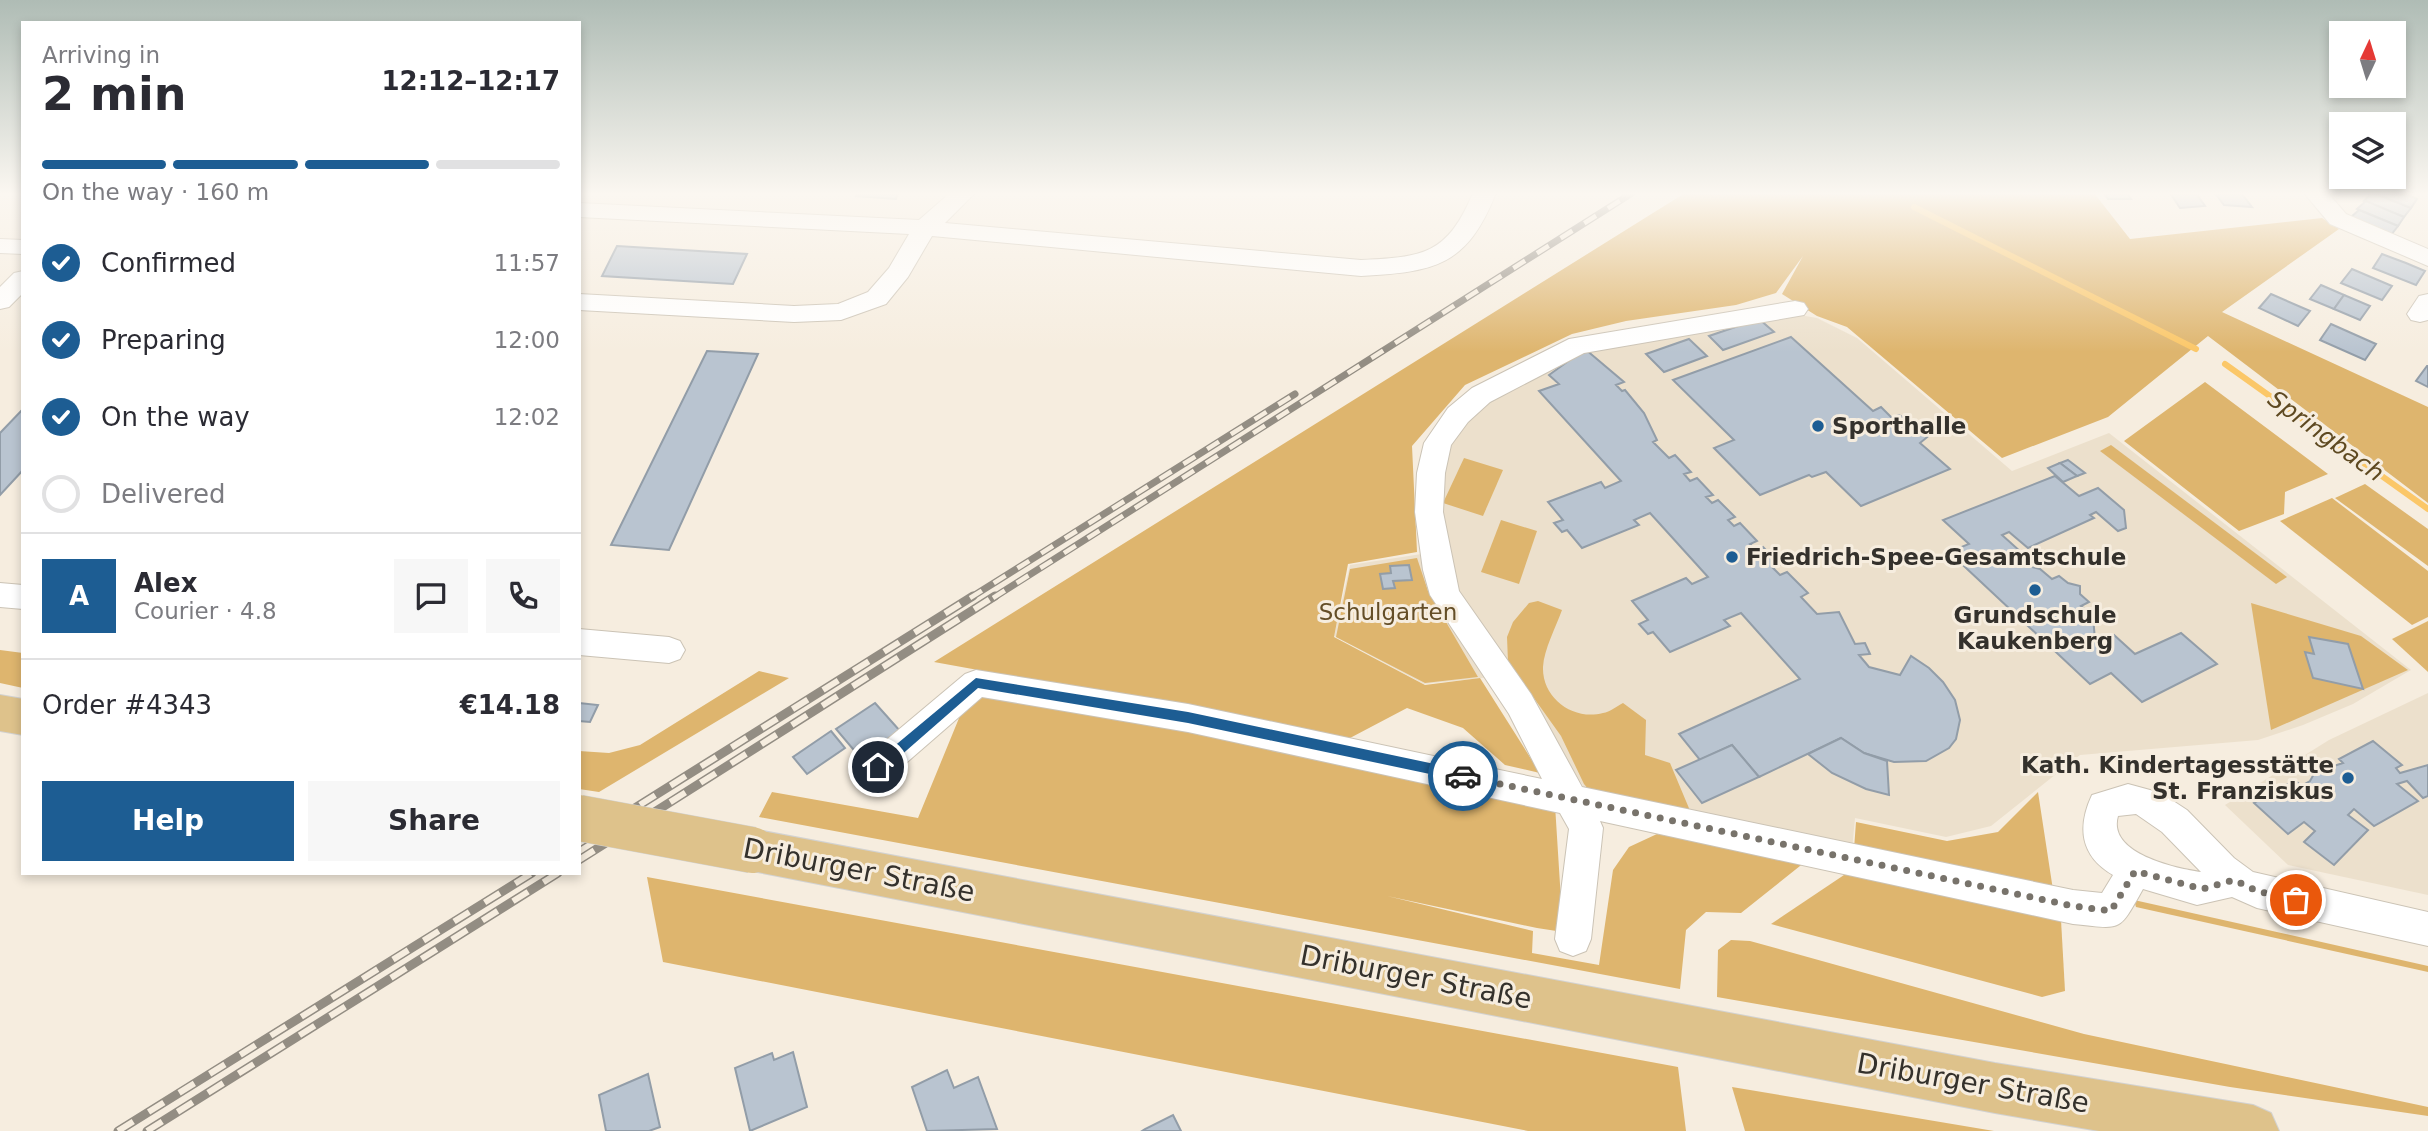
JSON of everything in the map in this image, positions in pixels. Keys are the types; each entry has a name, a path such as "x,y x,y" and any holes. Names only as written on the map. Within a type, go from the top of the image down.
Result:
{"main road":[{"path":"0,713 21,717"},
{"name":"Driburger Straße","path":"581,818 1995,1088 2253,1131"}],"street":[{"path":"0,246 21,247"},
{"path":"581,302 794,314 841,312 877,298 899,272 914,246"},
{"path":"1119,246 1361,268 1409,266 1445,253 1453,246"},
{"path":"2401,246 2420,254"},
{"path":"0,301 21,280"},
{"path":"1573,939 1586,828 1520,704 1445,595 1438,570 1429,512 1431,473 1438,443 1458,415 1481,395 1578,345 1795,309"},
{"path":"0,596 21,597"},
{"path":"581,642 669,650"},
{"path":"878,767 976,683 1188,718 2073,906 2111,911 2135,871"},
{"path":"2234,880 2202,889 2135,871 2106,846 2098,829 2098,818 2104,806 2119,800 2136,799 2155,807 2180,827 2234,880 2257,891 2428,929"}],"shaded area":[{"path":"1782,312 1817,318 1857,338 2012,471 2109,433 2411,670 2353,704 2258,740 2080,755 1991,826 1946,837 1855,818 1852,850 1590,796 1510,675 1424,684 1334,636 1350,565 1441,551 1440,453 1480,405 1579,346"},
{"name":"Kath. Kindertagesstätte St. Franziskus","path":"2428,693 2428,895 2288,865 2225,805 2329,740"}],"green space":[{"path":"1600,246 2315,246 2222,312 2428,407 2428,503 2208,336 2108,417 2002,458 1847,327 1817,316 1782,294 1803,256 1776,293 1736,305 1626,321 1572,334 1465,385 1412,446 1417,552 1348,564 1334,637 1425,685 1480,678 1540,773 1505,765 1463,728 1407,708 1350,738 934,662"},
{"path":"2205,382 2328,474 2285,492 2284,514 2239,531 2124,441"},
{"path":"2111,445 2287,577 2276,584 2100,451"},
{"path":"1464,458 1503,470 1483,516 1443,503"},
{"path":"2365,484 2428,529 2428,566 2335,498"},
{"path":"2332,498 2428,571 2428,617 2412,625 2280,521"},
{"path":"1501,520 1537,531 1519,584 1481,572"},
{"name":"Schulgarten","path":"1417,558 1428,591 1478,677 1425,683 1336,637 1350,569"},
{"path":"1538,601 1562,610 1543,667 1544,678 1554,697 1561,705 1571,710 1592,715 1603,713 1623,703 1646,720 1645,755 1670,763 1691,813 1594,796 1584,784 1561,736 1508,662 1507,637 1513,622 1529,603"},
{"path":"2251,603 2361,636 2408,670 2271,730"},
{"path":"2428,621 2428,672 2392,639"},
{"path":"0,650 21,653 21,688 0,683"},
{"path":"759,671 789,678 599,792 581,789 581,751 609,753 640,745"},
{"path":"977,694 1024,699 1555,805 1563,932 1387,896 1533,931 1532,953 1599,965 1613,870 1629,847 1657,834 1805,862 1741,913 1706,912 1686,930 1680,989 759,817 772,792 918,818 964,706"},
{"path":"2038,792 2053,890 1854,849 1856,822 1947,841 1998,832"},
{"path":"1847,873 2061,920 2065,991 2042,997 1771,924"},
{"path":"647,877 1678,1067 1686,1131 1528,1131 663,962"},
{"path":"2134,900 2428,966 2428,972 2136,907"},
{"path":"1731,940 1750,941 2084,1034 2428,1107 2428,1116 2230,1087 1717,997 1718,950"},
{"path":"1732,1087 1994,1131 1745,1131"}],"building":[{"path":"617,246 747,254 733,284 602,276"},
{"path":"2382,254 2425,271 2416,285 2373,268"},
{"path":"2352,269 2392,286 2382,300 2341,283"},
{"path":"2321,285 2344,295 2334,309 2310,299"},
{"path":"2271,294 2310,311 2298,326 2259,308"},
{"path":"2344,295 2370,306 2360,320 2334,309"},
{"path":"1759,319 1774,332 1723,350 1709,336"},
{"path":"2331,324 2376,344 2365,360 2320,340"},
{"name":"Sporthalle","path":"1791,337 1873,411 1881,407 1892,418 1899,415 1931,434 1920,443 1950,469 1861,506 1826,472 1812,477 1809,475 1760,495 1714,448 1734,440 1673,380"},
{"path":"1689,339 1707,356 1664,372 1646,354"},
{"name":"Friedrich-Spee-Gesamtschule","path":"1585,349 1624,382 1616,385 1622,391 1625,390 1644,413 1657,440 1653,442 1669,458 1675,455 1691,472 1684,474 1690,481 1697,478 1713,495 1706,497 1712,503 1718,500 1735,517 1728,520 1734,526 1740,523 1757,541 1750,544 1756,550 1763,547 1780,565 1773,568 1780,575 1787,572 1808,593 1801,597 1817,614 1839,612 1855,644 1865,643 1870,654 1859,655 1869,667 1900,675 1911,656 1943,682 1955,700 1960,720 1956,739 1949,748 1926,761 1894,762 1864,753 1841,738 1759,777 1732,745 1700,760 1679,734 1800,679 1741,613 1724,620 1730,626 1670,652 1653,632 1648,634 1639,624 1648,620 1632,601 1686,578 1692,584 1708,577 1650,513 1634,520 1639,525 1582,548 1567,530 1562,532 1554,523 1563,520 1548,502 1601,482 1605,488 1621,481 1539,391 1559,384 1549,375"},
{"path":"707,351 758,354 669,550 611,545"},
{"path":"2428,366 2428,387 2416,381"},
{"path":"21,411 21,472 0,495 0,433"},
{"path":"2068,460 2085,473 2077,476 2060,463"},
{"path":"2060,463 2077,476 2063,482 2048,468"},
{"name":"Grundschule Kaukenberg","path":"2055,476 2079,496 2098,488 2124,510 2126,528 2118,531 2096,512 2090,515 2094,518 2028,548 2009,532 2002,535 2021,552 2007,557 2007,561 2040,569 2052,579 2059,576 2068,583 2080,586 2080,594 2089,602 2081,606 2093,616 2095,640 2100,642 2114,635 2135,654 2181,633 2217,664 2142,702 2111,673 2090,684 1949,552 1969,544 1943,520"},
{"path":"1409,565 1412,580 1393,581 1395,588 1383,589 1380,574 1391,573 1390,566"},
{"path":"2309,637 2348,644 2363,689 2313,678 2305,652 2314,654"},
{"path":"581,703 598,705 590,722 581,721"},
{"path":"875,703 900,731 864,762 836,729"},
{"path":"831,731 845,748 807,774 793,757"},
{"path":"1841,738 1864,753 1887,761 1889,795 1866,789 1832,773 1808,754"},
{"path":"2373,741 2402,765 2396,768 2400,773 2428,765 2428,796 2423,798 2407,781 2397,784 2418,801 2374,826 2354,809 2348,815 2368,830 2334,865 2304,842 2315,831 2304,822 2288,834 2254,803 2295,780 2301,786 2310,781 2315,772 2343,763 2339,759"},
{"path":"1732,745 1759,777 1702,803 1676,770"},
{"path":"793,1052 807,1107 750,1131 735,1068 772,1053 774,1060"},
{"path":"947,1070 954,1088 978,1077 997,1129 927,1131 912,1087"},
{"path":"648,1074 660,1127 649,1131 606,1131 599,1095"},
{"path":"1173,1115 1181,1131 1142,1131 1145,1129"}],"waterway":[{"name":"Springbach","path":"1991,246 2196,349"},
{"name":"Springbach","path":"2225,364 2428,509"}],"railway":[{"path":"993,598 1549,246"},
{"path":"970,598 1295,394"},
{"path":"581,842 973,596"},
{"path":"581,859 995,596"},
{"path":"118,1131 529,875"},
{"path":"147,1131 555,875"}],"way so far":[{"path":"1463,776 2073,906 2111,911 2135,871 2164,881 2202,889 2234,880 2257,891 2296,900"}],"place":[{"name":"Sporthalle","path":"1818,426"},
{"name":"Friedrich-Spee-Gesamtschule","path":"1732,557"},
{"name":"Grundschule Kaukenberg","path":"2035,590"},
{"name":"Kath. Kindertagesstätte St. Franziskus","path":"2348,778"}],"route":[{"path":"878,767 976,683 1188,718 1463,776"}]}
